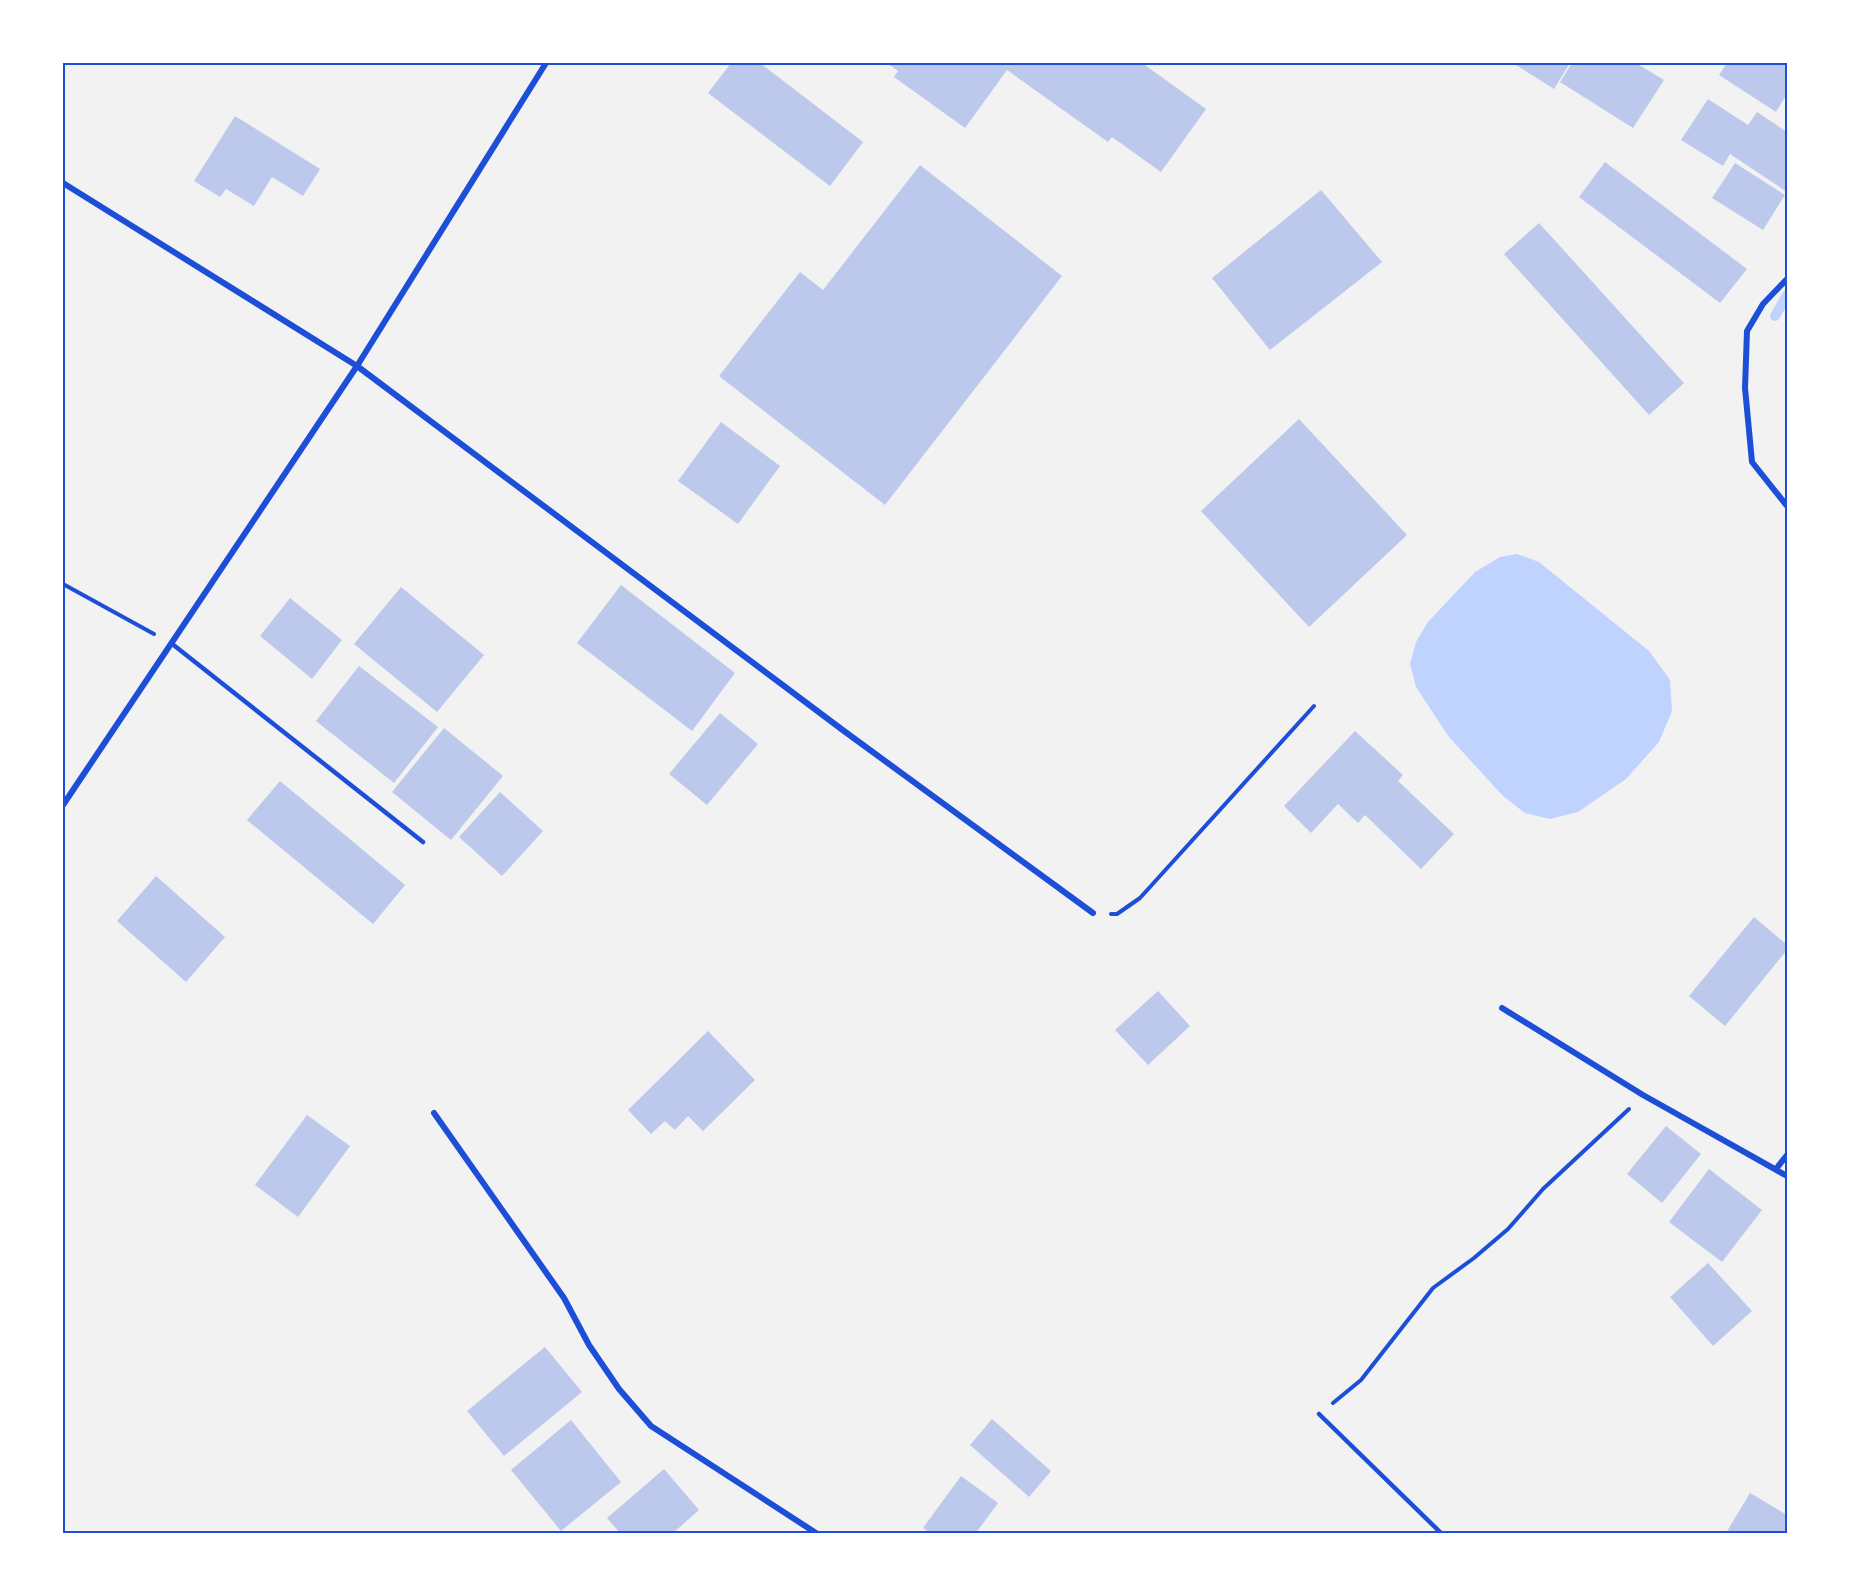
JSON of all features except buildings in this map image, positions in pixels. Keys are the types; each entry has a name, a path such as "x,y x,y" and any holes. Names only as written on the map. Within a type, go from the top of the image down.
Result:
{"street":[{"path":"63,805 357,366 546,63"},
{"path":"63,183 357,366 854,738 1093,913"},
{"path":"1787,279 1763,304 1747,331 1745,388 1752,462 1787,507"},
{"path":"1502,1008 1643,1095 1787,1176"},
{"path":"434,1113 564,1298 589,1345 619,1389 651,1426 816,1533"},
{"path":"1776,1169 1787,1155"}],"lane":[{"path":"171,644 423,842"},
{"path":"1319,1414 1441,1533"}],"path":[{"path":"63,584 171,644"},
{"path":"1093,913 1117,914 1140,898 1314,706"},
{"path":"1319,1414 1361,1380 1433,1288 1508,1229 1543,1189 1643,1095"}],"water":[{"path":"1517,554 1539,562 1649,651 1670,680 1672,711 1659,742 1626,779 1578,812 1550,819 1525,813 1503,796 1449,737 1416,687 1410,664 1416,642 1428,622 1475,572 1500,557"}],"waterway":[{"path":"1775,316 1787,295"}]}
